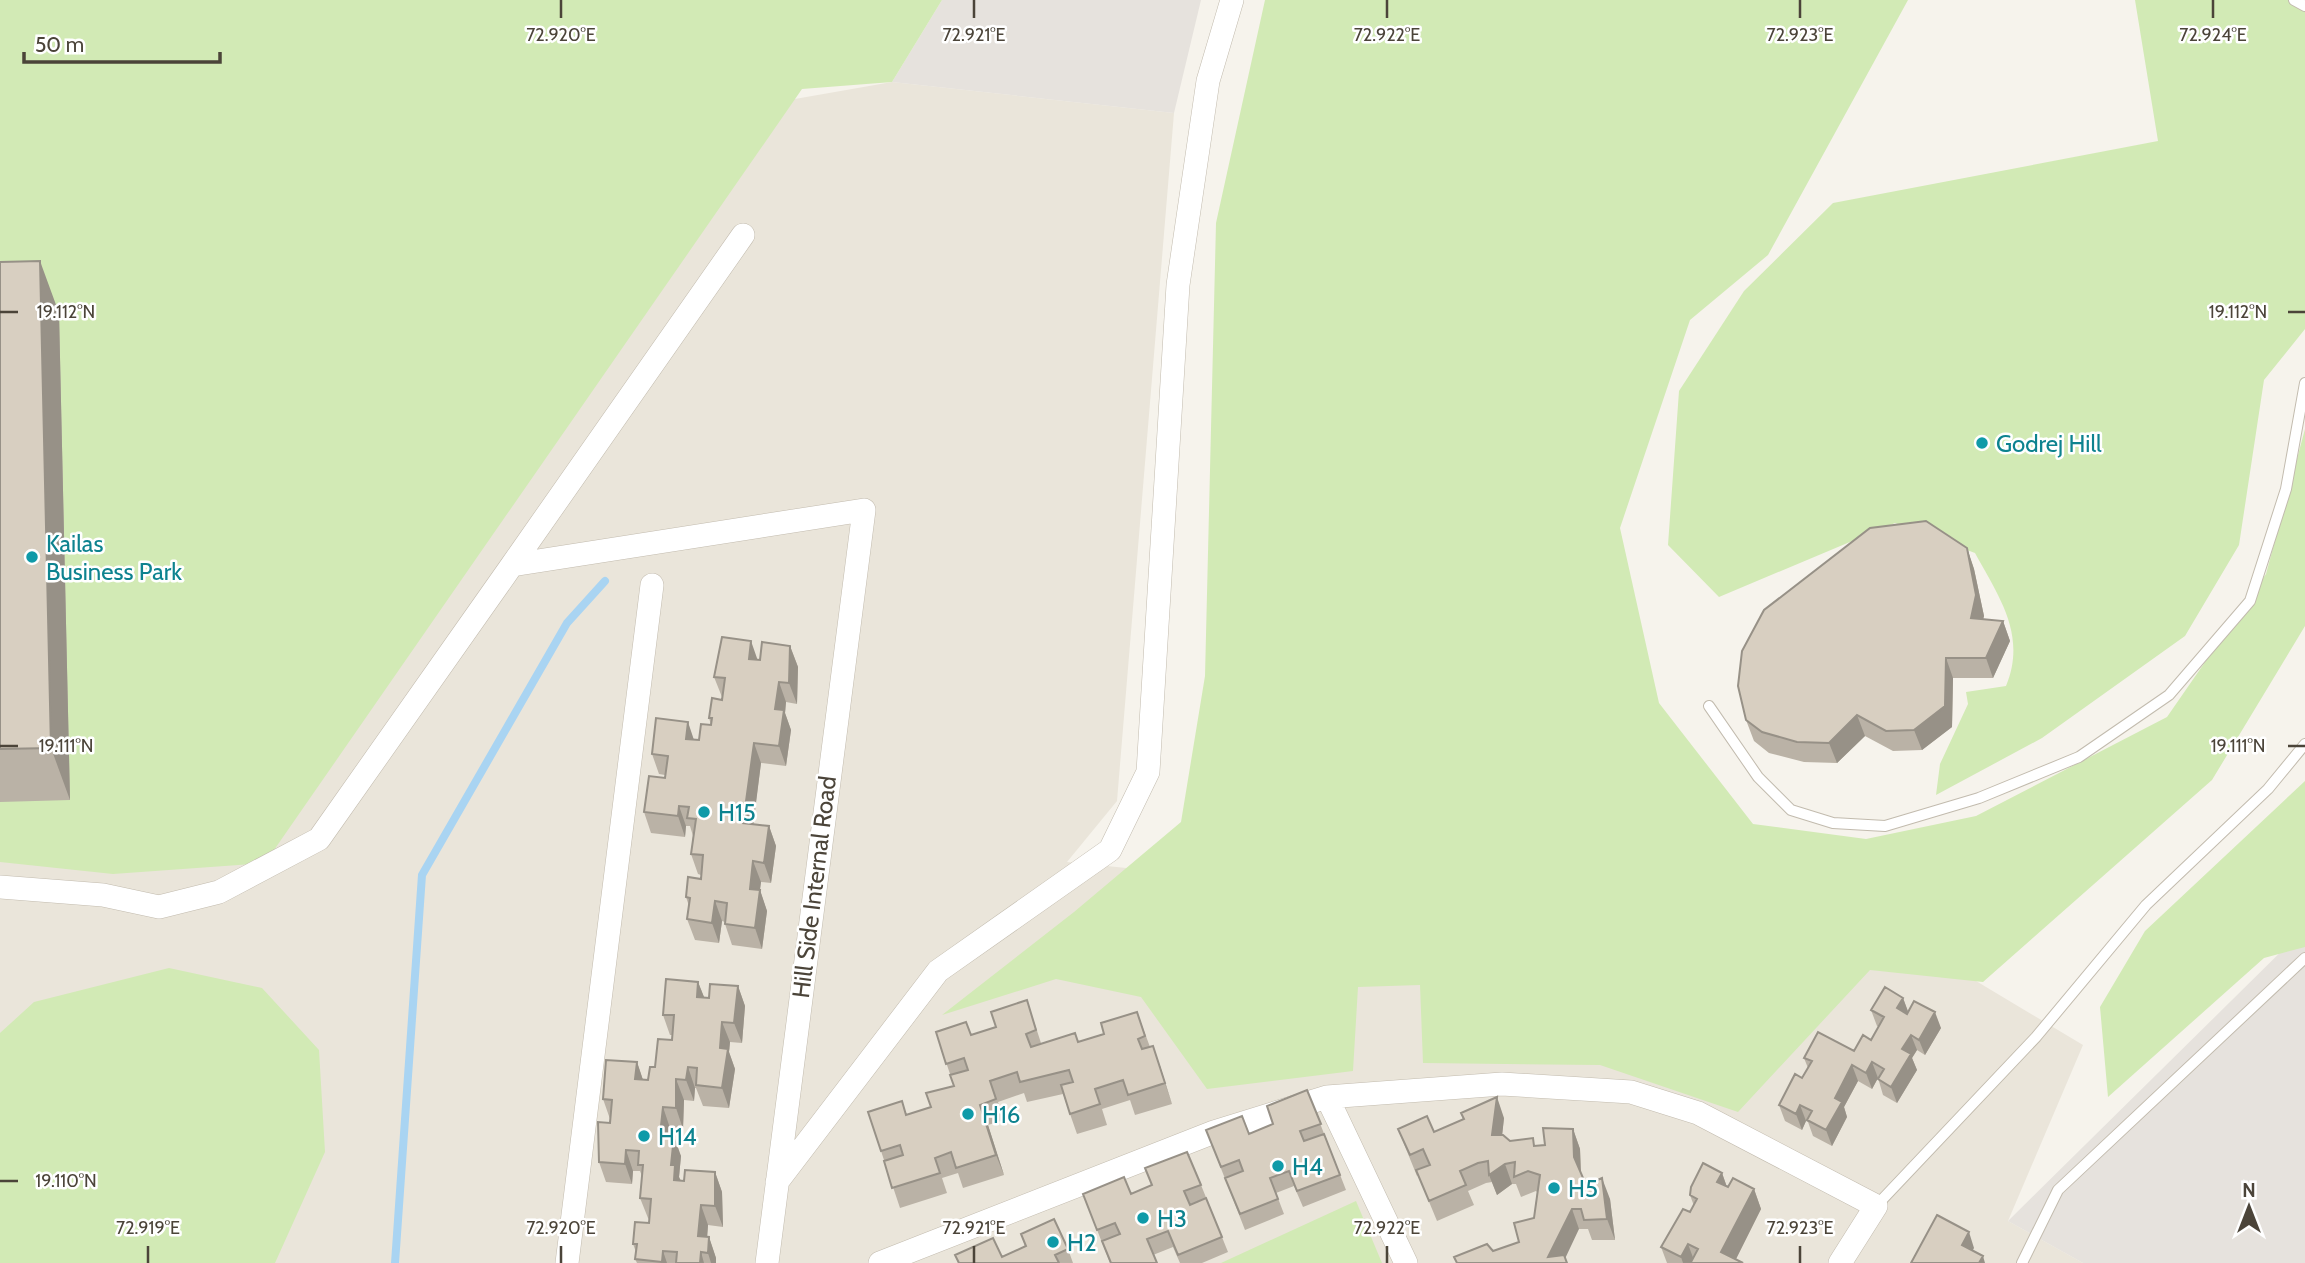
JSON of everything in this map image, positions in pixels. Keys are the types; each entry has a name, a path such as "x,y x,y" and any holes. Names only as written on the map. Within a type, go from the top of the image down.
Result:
{"street":[{"path":"775,1185 938,971 1110,850 1148,772 1178,285 1208,80 1232,0"},
{"path":"0,887 103,895 159,907 219,892 319,839 743,235"},
{"name":"Hill Side Internal Road","path":"512,565 864,510 766,1263"},
{"path":"567,1263 652,585"},
{"path":"880,1263 1214,1132 1327,1097 1502,1084 1632,1092 1698,1113 1875,1206 1840,1263"},
{"path":"1327,1097 1406,1263"}],"lane":[{"path":"2294,0 2305,6"},
{"path":"1709,706 1758,777 1791,810 1833,823 1885,826 1979,798 2079,757 2169,695 2250,601 2286,489 2305,383"},
{"path":"1875,1206 2036,1037 2146,905 2268,789 2305,744"},
{"path":"2022,1263 2058,1190 2305,958"}],"shaded area":[{"path":"942,0 1201,0 1174,113 892,82"},
{"path":"892,82 1174,113 1117,801 1067,862 1921,948 2083,1045 2008,1221 2083,1263 0,1263 0,818 749,107"},
{"path":"2305,928 2305,1263 2083,1263 2008,1221"}],"green space":[{"path":"0,0 942,0 892,82 802,89 265,863 113,874 0,862"},
{"path":"1265,0 1908,0 1768,255 1690,320 1620,528 1659,703 1753,824 1866,839 1976,816 2167,717 2266,574 2305,429 2305,626 2212,780 1983,982 1870,970 1738,1112 1600,1065 1423,1063 1420,985 1358,987 1353,1071 1207,1089 1141,997 1056,979 942,1015 1074,912 1181,822 1205,676 1216,223"},
{"path":"2135,0 2305,0 2305,329 2264,380 2239,545 2185,636 2042,738 1936,795 1940,764 1968,704 1966,692 2006,686 2012,667 2012,633 2007,617 1975,553 1895,523 1719,597 1668,545 1679,391 1744,291 1833,203 2158,141"},
{"path":"2305,781 2305,947 2264,958 2108,1097 2100,1007 2145,931"},
{"path":"169,968 262,988 319,1050 325,1152 275,1263 0,1263 0,1033 34,1002"},
{"path":"1356,1201 1382,1263 1221,1263"}],"building":[{"name":"Kailas Business Park","path":"40,261 51,748 0,749 0,262"},
{"path":"1926,521 1967,548 1976,595 1971,618 2003,621 1986,658 1946,658 1945,706 1914,730 1886,731 1857,715 1829,743 1797,742 1762,732 1746,720 1738,686 1742,651 1764,610 1870,528"},
{"name":"H15","path":"722,637 751,641 749,659 760,660 762,642 790,646 789,683 779,682 775,709 784,710 779,746 754,743 743,823 769,826 764,863 753,861 750,889 760,890 755,928 725,924 727,903 715,901 712,923 687,919 690,898 686,897 688,877 701,879 703,855 691,854 696,819 687,818 689,807 679,806 678,816 644,812 649,776 665,778 668,756 652,754 656,718 688,722 686,739 699,740 701,724 711,725 712,718 709,718 712,698 722,700 725,678 714,677"},
{"name":"H14","path":"666,979 698,982 697,997 709,998 710,984 738,986 734,1023 722,1022 720,1048 728,1049 722,1088 696,1085 697,1068 688,1067 686,1080 676,1079 676,1108 663,1107 660,1135 674,1136 671,1165 675,1165 674,1180 684,1181 685,1170 715,1172 715,1206 701,1205 698,1236 709,1237 708,1253 701,1252 700,1263 676,1263 677,1252 663,1251 662,1262 635,1259 635,1222 649,1223 651,1199 640,1198 643,1165 638,1165 639,1151 626,1150 625,1164 599,1162 598,1122 610,1123 612,1100 603,1099 606,1060 637,1062 635,1079 648,1080 650,1067 655,1067 658,1039 672,1040 674,1015 663,1015"},
{"path":"1885,987 1903,998 1897,1008 1907,1014 1914,1001 1935,1012 1919,1040 1911,1035 1902,1049 1911,1054 1891,1087 1878,1079 1884,1069 1872,1062 1866,1073 1852,1065 1835,1098 1842,1102 1826,1130 1807,1120 1812,1111 1800,1105 1796,1114 1779,1105 1795,1074 1802,1078 1812,1061 1804,1058 1818,1032 1854,1051 1863,1035 1871,1040 1884,1017 1871,1010"},
{"name":"H16","path":"1027,1000 1036,1030 1026,1034 1031,1047 1075,1033 1078,1042 1104,1034 1101,1023 1137,1012 1145,1036 1138,1039 1142,1049 1153,1046 1165,1083 1128,1095 1123,1080 1095,1089 1100,1104 1070,1114 1061,1085 1073,1082 1069,1070 1020,1082 1017,1072 990,1081 996,1099 980,1105 996,1155 956,1168 951,1152 935,1158 940,1173 892,1188 884,1161 903,1155 900,1145 881,1151 868,1112 902,1101 906,1115 931,1107 926,1093 954,1086 950,1075 968,1070 964,1058 946,1064 936,1032 966,1022 971,1035 996,1027 991,1012"},
{"name":"H4","path":"1307,1090 1321,1124 1300,1131 1304,1141 1324,1134 1340,1175 1297,1191 1289,1171 1270,1178 1278,1199 1240,1214 1225,1178 1243,1171 1239,1160 1221,1167 1206,1130 1242,1116 1249,1134 1273,1124 1267,1106"},
{"path":"1497,1097 1492,1135 1503,1135 1510,1141 1533,1138 1534,1146 1545,1145 1543,1128 1573,1129 1574,1157 1586,1185 1602,1178 1607,1219 1584,1220 1581,1209 1572,1209 1548,1257 1564,1255 1567,1263 1457,1263 1454,1257 1487,1244 1493,1251 1519,1242 1514,1223 1534,1218 1540,1175 1528,1171 1514,1177 1515,1162 1505,1164 1489,1175 1488,1161 1478,1163 1460,1171 1466,1185 1429,1201 1416,1170 1430,1165 1423,1149 1410,1155 1398,1129 1427,1116 1434,1132 1464,1119 1461,1113"},
{"name":"H3","path":"1187,1152 1201,1185 1184,1191 1190,1205 1206,1198 1222,1237 1178,1255 1168,1231 1147,1239 1157,1263 1111,1263 1102,1241 1120,1234 1115,1223 1097,1230 1083,1194 1124,1177 1131,1194 1152,1185 1145,1168"},
{"path":"1703,1163 1722,1173 1717,1182 1728,1187 1733,1178 1754,1189 1721,1252 1743,1263 1692,1263 1698,1249 1688,1244 1681,1257 1661,1247 1683,1209 1690,1212 1697,1199 1690,1195 1691,1187"},
{"path":"1937,1215 1969,1232 1962,1245 1983,1256 1979,1263 1911,1263"},
{"path":"1054,1219 1068,1249 1055,1255 1059,1263 959,1263 955,1255 993,1238 1002,1257 1026,1246 1021,1234"}],"waterway":[{"path":"395,1263 422,875 567,623 605,581"}],"place":[{"name":"Godrej Hill","path":"1982,443"},
{"name":"Kailas Business Park","path":"32,557"},
{"name":"H15","path":"704,812"},
{"name":"H16","path":"968,1114"},
{"name":"H14","path":"644,1136"},
{"name":"H4","path":"1278,1166"},
{"name":"H5","path":"1554,1188"},
{"name":"H3","path":"1143,1218"},
{"name":"H2","path":"1053,1242"}]}
